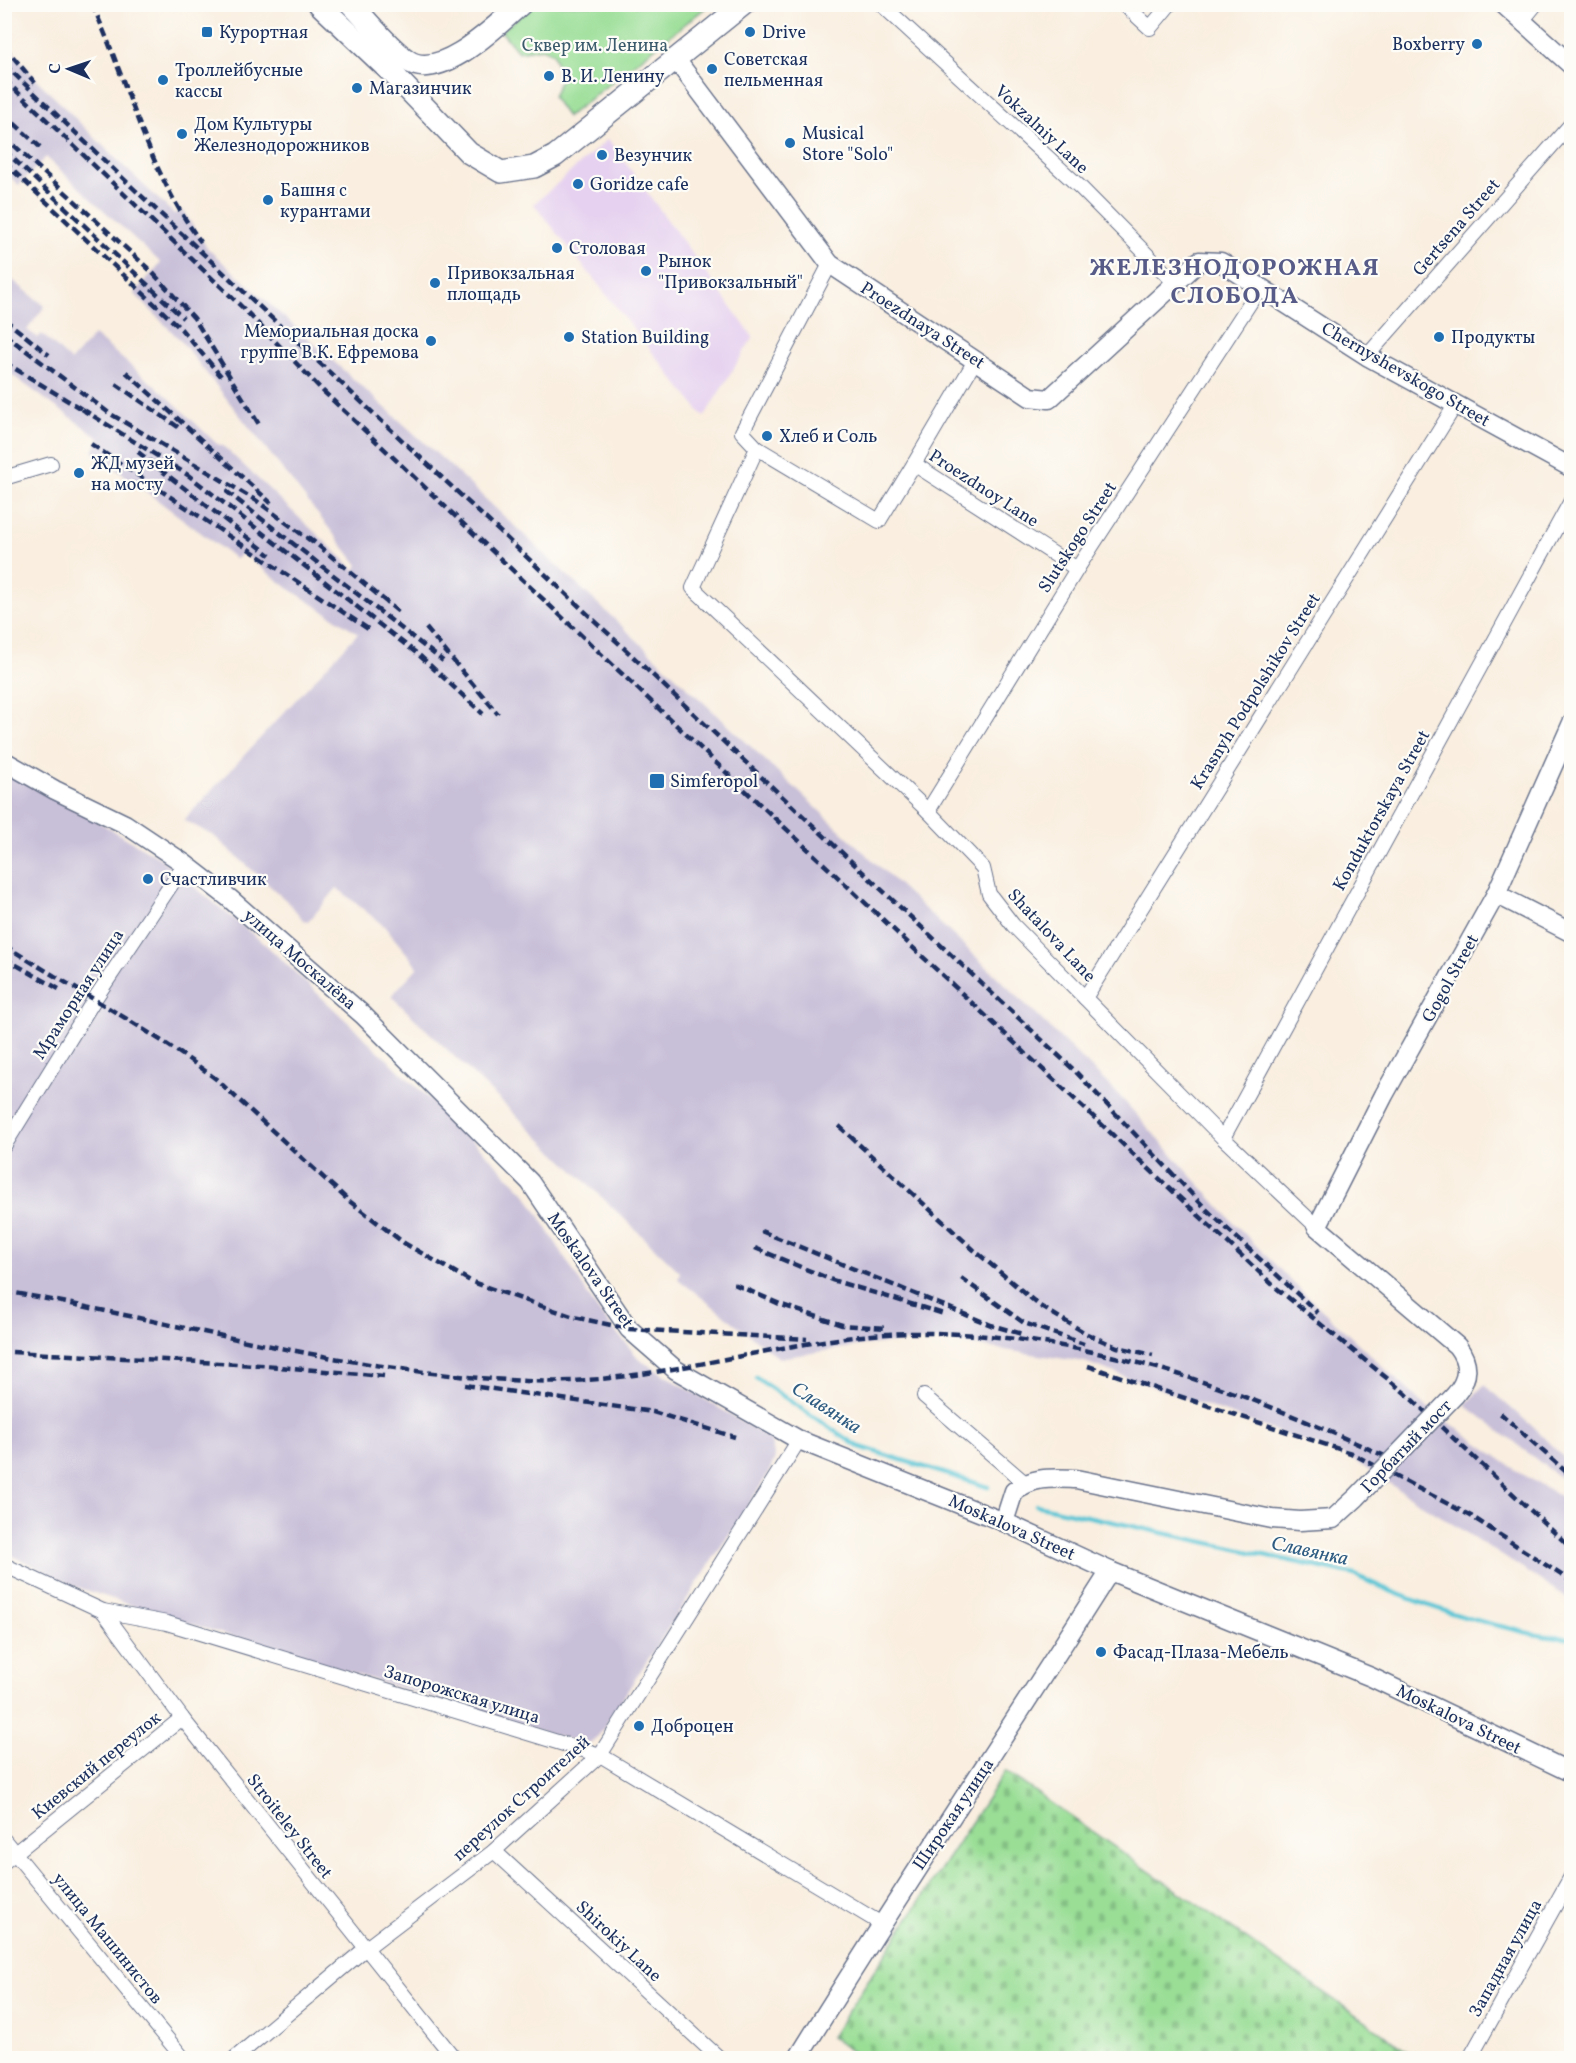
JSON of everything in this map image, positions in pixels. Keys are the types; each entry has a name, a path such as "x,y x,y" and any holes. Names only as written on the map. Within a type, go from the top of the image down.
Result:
{"main road":[{"path":"319,4 390,71 469,153 501,172 534,167 574,143 744,4"},
{"path":"351,4 408,62 424,65 444,61 465,52 520,4"},
{"path":"1503,4 1572,66"},
{"name":"Proezdnaya Street","path":"677,61 830,264 1030,397 1049,399 1199,261 1212,260"},
{"name":"Chernyshevskogo Street","path":"1212,260 1221,262 1261,286 1367,356 1572,468"},
{"name":"Gogol Street","path":"1317,1227 1384,1095 1496,894 1571,723"},
{"path":"4,761 55,790 124,824 184,864"},
{"name":"Moskalova Street","path":"184,864 229,898 363,1015 530,1182 629,1329 676,1370 799,1440 1004,1522 1110,1570 1371,1677 1572,1773"},
{"path":"1496,894 1572,933"},
{"name":"Горбатый мост","path":"1025,1483 1046,1477 1076,1479 1272,1519 1300,1521 1333,1519 1455,1395 1463,1385 1467,1368 1457,1346 1317,1227"},
{"path":"1004,1522 1014,1491 1025,1483"},
{"name":"Широкая улица","path":"798,2058 880,1923 987,1763 1110,1570"}],"street":[{"name":"Vokzalniy Lane","path":"881,4 1081,188 1176,284"},
{"path":"1124,4 1150,28 1170,4"},
{"path":"1522,21 1536,4"},
{"name":"Gertsena Street","path":"1367,356 1572,123"},
{"path":"830,264 742,432 758,448 879,521 914,464"},
{"name":"Slutskogo Street","path":"928,811 1077,569 1261,286"},
{"name":"Proezdnoy Lane","path":"976,360 914,464 1077,569"},
{"name":"Krasnyh Podpolshikov Street","path":"1085,998 1456,404"},
{"name":"Shatalova Lane","path":"758,448 693,588 928,811 983,868 989,894 1013,925 1223,1138 1317,1227"},
{"path":"4,478 51,464"},
{"name":"Konduktorskaya Street","path":"1223,1138 1572,499"},
{"name":"Мраморная улица","path":"4,1146 94,1000 184,864"},
{"path":"924,1396 1025,1483"},
{"name":"переулок Строителей","path":"235,2058 365,1949 494,1851 600,1755 799,1440"},
{"name":"Запорожская улица","path":"4,1565 103,1611 167,1623 600,1755 880,1923"},
{"name":"Stroiteley Street","path":"103,1611 182,1718 454,2058"},
{"name":"Киевский переулок","path":"10,1857 182,1718"},
{"name":"улица Машинистов","path":"4,1840 10,1857 183,2058"},
{"name":"Shirokiy Lane","path":"494,1851 719,2058"},
{"name":"Западная улица","path":"1470,2058 1572,1875"}],"shaded area":[{"path":"4,40 36,79 114,157 174,214 183,211 208,249 447,463 989,969 1116,1092 1234,1223 1293,1283 1422,1403 1520,1473 1571,1502 1571,1600 1348,1457 1085,1362 939,1340 864,1345 779,1358 678,1279 680,1272 391,996 418,967 384,926 337,888 308,922 304,921 290,904 214,836 184,820 358,633 288,588 242,553 236,559 93,452 99,438 5,370 5,274 45,306 27,330 38,338 42,334 71,361 94,335 167,396 217,444 223,446 355,570 358,565 181,341 134,293 161,263 46,157 19,185 5,173"},
{"name":"Рынок \"Привокзальный\"","path":"608,139 753,337 704,417 534,204"},
{"path":"5,772 90,817 158,857 267,946 454,1122 526,1194 597,1310 640,1360 770,1439 775,1458 768,1474 599,1735 591,1742 584,1744 152,1612 77,1587 5,1552"},
{"path":"1484,1385 1532,1426 1571,1465 1571,1486 1465,1405"}],"green space":[{"name":"Сквер им. Ленина","path":"533,5 709,5 567,117 553,97 561,77 553,53 542,48 518,52 501,31"},
{"path":"1005,1771 1418,2058 861,2058 831,2037"}],"waterway":[{"name":"Славянка","path":"756,1378 857,1446 988,1487"},
{"name":"Славянка","path":"1036,1505 1355,1575 1411,1599 1468,1618 1539,1635 1572,1638"}],"railway":[{"path":"92,4 166,186 201,242"},
{"path":"4,46 35,83"},
{"path":"4,64 132,187 1075,1071 1208,1211 1318,1313"},
{"path":"4,79 243,308 323,391 748,793 1274,1286 1405,1393 1572,1549"},
{"path":"4,114 40,147"},
{"path":"4,136 152,272 194,318 260,426"},
{"path":"4,150 183,318"},
{"path":"4,162 181,329 221,376"},
{"path":"4,319 49,355"},
{"path":"4,334 109,413 257,501 315,544"},
{"path":"4,362 88,413"},
{"path":"126,372 271,503"},
{"path":"116,384 178,427"},
{"path":"82,409 188,475 420,656 483,714"},
{"path":"91,444 371,631"},
{"path":"138,452 270,555"},
{"path":"226,491 443,661"},
{"path":"308,537 401,614"},
{"path":"426,628 498,714"},
{"path":"4,945 191,1060 216,1079 348,1200 404,1243 472,1282 574,1317 629,1329 807,1339"},
{"path":"4,958 59,989"},
{"path":"839,1126 974,1250 1040,1306 1087,1334 1117,1347 1153,1355"},
{"path":"761,1231 991,1325 1022,1334"},
{"path":"755,1248 832,1280 944,1314"},
{"path":"961,1278 1024,1323 1084,1344"},
{"path":"734,1284 782,1305 842,1325 887,1328"},
{"path":"4,1291 329,1357 394,1368 526,1381 567,1381 646,1373 805,1344 892,1334 941,1333 1041,1342 1139,1363 1231,1392 1396,1461"},
{"path":"12,1352 276,1366"},
{"path":"268,1366 384,1376"},
{"path":"1088,1366 1351,1453 1471,1516 1572,1582"},
{"path":"465,1385 653,1412 735,1437"},
{"path":"1500,1413 1572,1477"}],"place":[{"name":"Курортная","path":"207,32"},
{"name":"Drive","path":"750,32"},
{"name":"Boxberry","path":"1477,44"},
{"name":"Советская пельменная","path":"712,69"},
{"name":"В. И. Ленину","path":"549,76"},
{"name":"Троллейбусные кассы","path":"163,80"},
{"name":"Магазинчик","path":"357,88"},
{"name":"Дом Культуры Железнодорожников","path":"182,134"},
{"name":"Musical Store \"Solo\"","path":"790,143"},
{"name":"Везунчик","path":"602,155"},
{"name":"Goridze cafe","path":"578,184"},
{"name":"Башня с курантами","path":"268,200"},
{"name":"Столовая","path":"557,248"},
{"name":"Рынок \"Привокзальный\"","path":"646,271"},
{"name":"Привокзальная площадь","path":"435,283"},
{"name":"Station Building","path":"569,337"},
{"name":"Продукты","path":"1439,337"},
{"name":"Мемориальная доска группе В.К. Ефремова","path":"431,341"},
{"name":"Хлеб и Соль","path":"767,436"},
{"name":"ЖД музей на мосту","path":"79,473"},
{"name":"Simferopol","path":"657,781"},
{"name":"Счастливчик","path":"148,879"},
{"name":"Фасад-Плаза-Мебель","path":"1101,1652"},
{"name":"Доброцен","path":"639,1726"}],"district":[{"name":"ЖЕЛЕЗНОДОРОЖНАЯ СЛОБОДА","path":"1235,281"}]}
